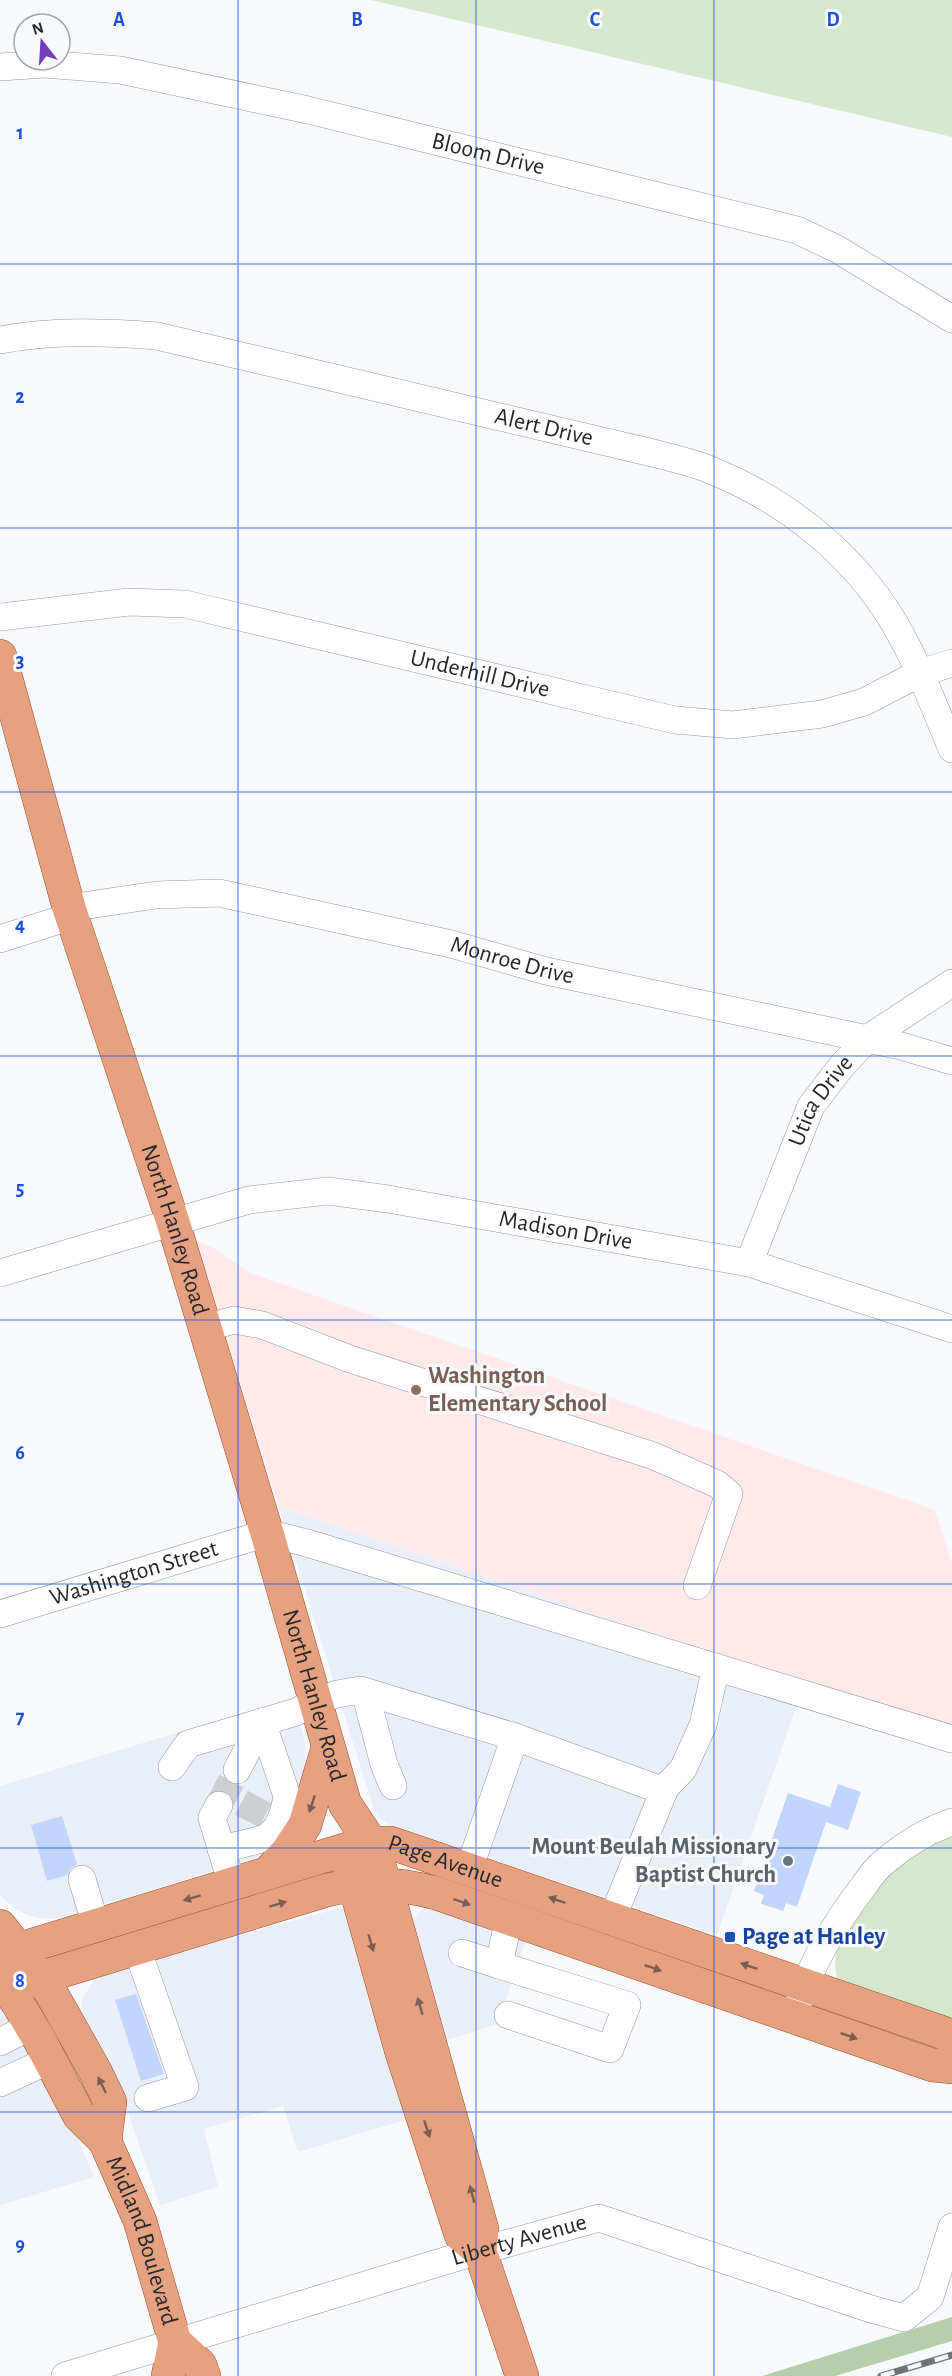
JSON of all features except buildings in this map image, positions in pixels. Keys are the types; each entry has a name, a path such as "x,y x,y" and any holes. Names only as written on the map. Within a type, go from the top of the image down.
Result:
{"main road":[{"name":"North Hanley Road","path":"0,656 71,912 173,1222 267,1533 358,1846 367,1892 482,2229 480,2251 522,2376"},
{"path":"268,1873 288,1851 305,1825 328,1747"},
{"name":"Page Avenue","path":"7,1943 96,1926 358,1846 391,1843 944,2033 952,2039"},
{"path":"367,1892 412,1873 469,1869"},
{"name":"Page Avenue","path":"2,1986 40,1977 327,1890 367,1892 410,1886 932,2064 952,2067"},
{"path":"0,1917 53,1926 96,1926"},
{"name":"Midland Boulevard","path":"7,1943 40,1977 71,2025 110,2102 105,2141"},
{"path":"71,2025 80,1987 90,1962"},
{"name":"Midland Boulevard","path":"2,1986 50,2057 79,2115 105,2141 140,2221 175,2342 168,2376"},
{"name":"Midland Boulevard","path":"175,2342 200,2365 204,2376"}],"street":[{"name":"Bloom Drive","path":"0,67 45,64 131,72 308,110 797,230 837,249 952,319"},
{"name":"Alert Drive","path":"0,340 50,334 105,332 158,336 657,454 711,470 747,486 779,505 825,539 858,572 892,620 920,673 952,749"},
{"name":"Underhill Drive","path":"0,617 129,602 185,604 675,720 733,725 822,714 864,702 920,673 952,663"},
{"name":"Monroe Drive","path":"0,939 71,912 156,895 219,893 451,944 558,973 867,1039 952,1061"},
{"name":"Utica Drive","path":"749,1263 811,1106 841,1067 867,1039 952,983"},
{"name":"Madison Drive","path":"0,1273 249,1200 328,1191 388,1199 749,1263 952,1329"},
{"path":"205,1328 234,1320 262,1325 350,1359 654,1456 717,1484 729,1494 697,1586"},
{"path":"267,1533 307,1543 952,1738"},
{"name":"Washington Street","path":"0,1614 267,1533"},
{"path":"612,1919 664,1791 683,1769 703,1725 716,1667"},
{"path":"172,1767 188,1744 296,1712 316,1701 341,1693 365,1692 515,1737 664,1791"},
{"path":"365,1692 384,1764 393,1786"},
{"path":"237,1770 262,1722"},
{"path":"227,1848 268,1836 278,1824 285,1807 287,1796 271,1775 262,1722"},
{"path":"469,1869 515,1737"},
{"path":"219,1805 212,1818 227,1848 232,1885"},
{"path":"227,1848 247,1821"},
{"path":"794,2017 804,1985 846,1908 883,1862 935,1828 952,1822"},
{"path":"82,1879 96,1926"},
{"path":"499,1965 509,1918"},
{"path":"137,1948 185,2087 148,2098"},
{"path":"462,1953 627,2005 610,2049 508,2015"},
{"path":"0,2042 31,2026"},
{"path":"0,2083 41,2064 50,2057"},
{"name":"Liberty Avenue","path":"65,2376 480,2251 599,2218 904,2318 930,2297 952,2228"}],"shaded area":[{"name":"Washington Elementary School","path":"195,1240 213,1248 250,1273 935,1510 952,1564 952,1731 804,1684 279,1507"},
{"path":"279,1507 804,1684 717,1935 388,1824 378,1816"},
{"path":"293,1698 305,1743 303,1809 266,1855 54,1919 25,1914 0,1895 0,1786"},
{"path":"433,1906 527,1937 498,2024 444,2041 412,1924 422,1910"},
{"path":"340,1908 351,1911 412,2118 298,2152 283,2106 204,2129 218,2187 160,2205 124,2101 80,2013 83,1998 94,1979 104,1971"},
{"path":"0,2004 47,2065 94,2177 0,2205"}],"green space":[{"path":"371,0 952,0 952,137"},
{"path":"952,1835 952,2022 846,1986 837,1979 835,1966 836,1951 869,1894 915,1851"},
{"path":"952,2317 952,2341 835,2376 762,2376"}],"tunnel":[{"path":"219,1805 237,1770"},
{"path":"247,1821 266,1785"}],"railway":[{"path":"881,2376 952,2355"}],"place":[{"name":"Washington Elementary School","path":"416,1390"},
{"name":"Mount Beulah Missionary Baptist Church","path":"788,1861"},
{"name":"Page at Hanley","path":"730,1937"}]}
